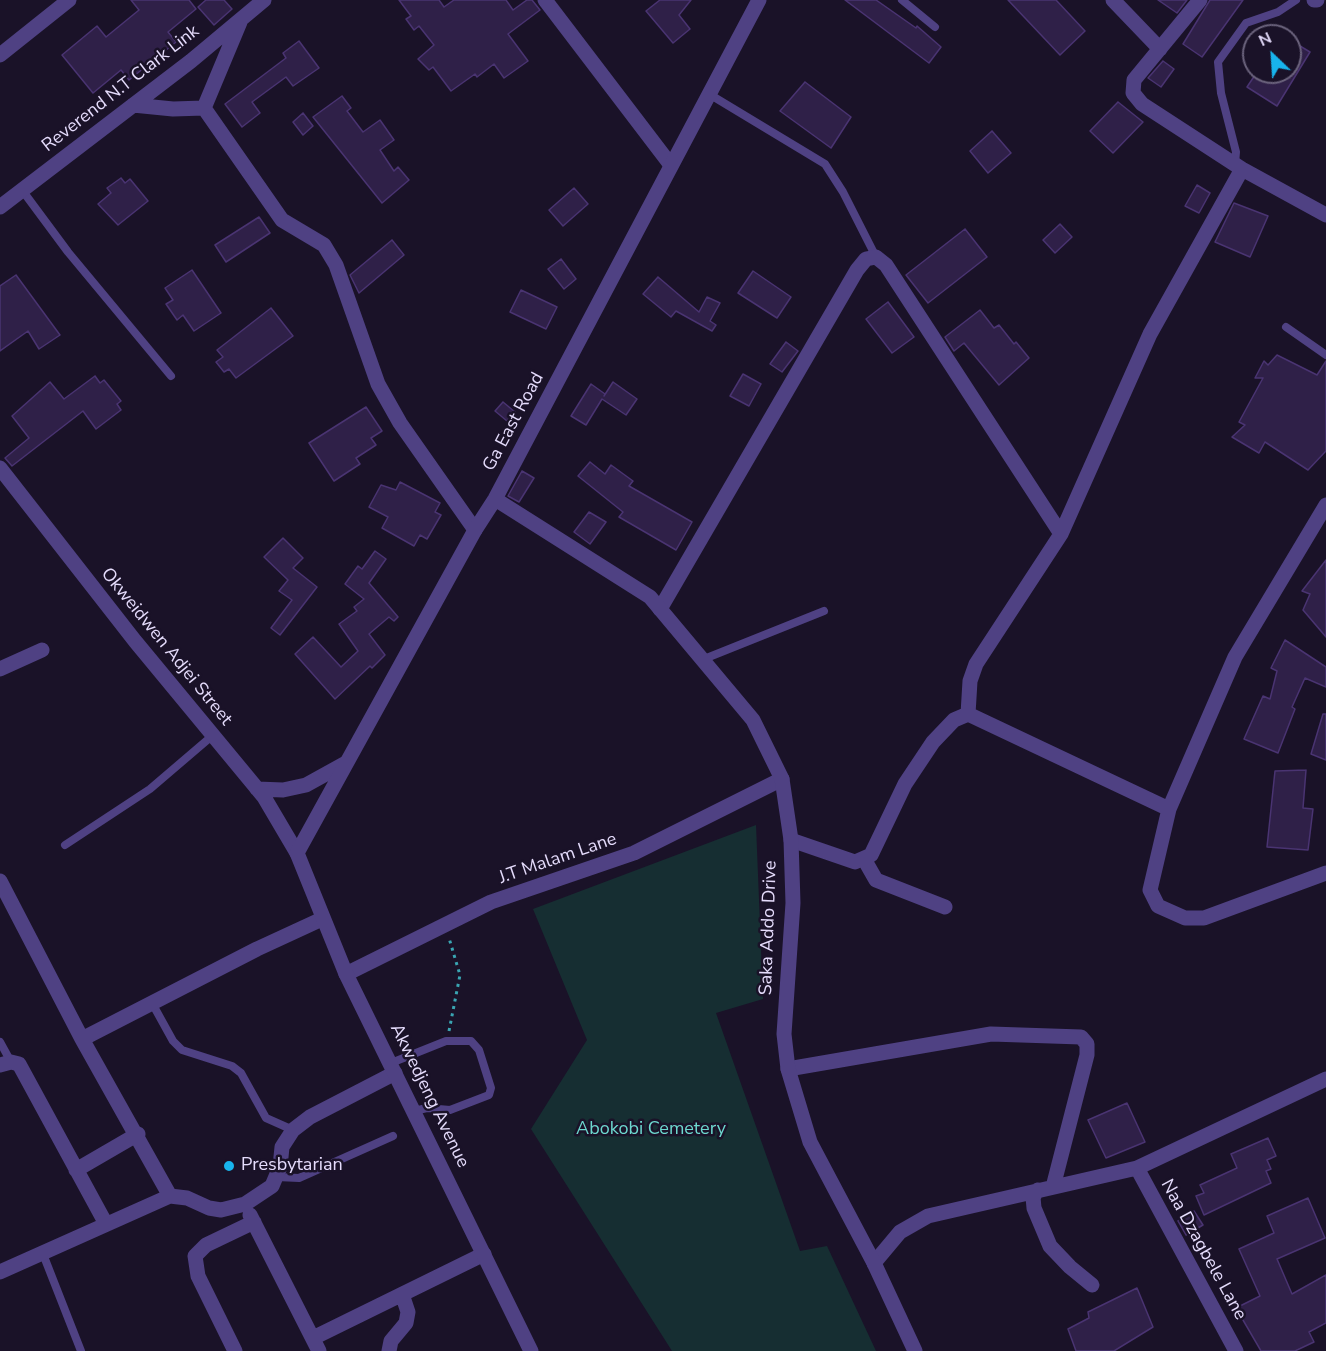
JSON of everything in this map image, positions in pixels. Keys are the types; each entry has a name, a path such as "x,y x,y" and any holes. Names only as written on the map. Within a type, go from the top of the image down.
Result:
{"street":[{"path":"0,55 69,0"},
{"name":"Reverend N.T Clark Link","path":"8,196 133,105 264,0"},
{"path":"545,0 670,164"},
{"name":"Ga East Road","path":"297,855 344,764 475,530 495,499 670,164 759,0"},
{"path":"1113,0 1160,49"},
{"path":"1200,0 1134,80 1133,93 1142,104 1238,166 1326,215"},
{"path":"204,108 242,18"},
{"path":"133,105 173,109 204,108"},
{"path":"204,108 282,220 324,245 336,265 378,384 400,423 475,530"},
{"path":"968,714 970,681 976,664 1060,534 1150,334 1238,166"},
{"path":"660,609 857,270 866,259 876,257 886,265 1060,534"},
{"name":"Okweidwen Adjei Street","path":"0,468 212,736 257,789 280,821 297,855"},
{"name":"Saka Addo Drive","path":"495,499 650,597 753,720 782,779 791,840 794,903 783,1034 788,1069 810,1142 874,1263 915,1351"},
{"path":"1326,505 1235,657 1169,809 1150,890 1158,906 1185,918 1204,918 1326,873"},
{"path":"0,669 42,650"},
{"path":"791,840 855,862 871,855 905,784 933,742 954,720 968,714 1169,809"},
{"path":"257,789 283,790 306,785 344,764"},
{"name":"J.T Malam Lane","path":"346,975 491,902 634,853 782,779"},
{"name":"Akwedjeng Avenue","path":"297,855 346,975 531,1351"},
{"path":"864,859 876,880 945,907"},
{"path":"0,881 82,1039 138,1134 170,1196"},
{"path":"82,1039 257,949 322,919"},
{"path":"788,1069 991,1034 1081,1037 1087,1044 1087,1055 1046,1188 1034,1197 1034,1208 1050,1246 1070,1268 1092,1285"},
{"path":"6,1064 19,1064 106,1224"},
{"path":"0,1272 170,1196 187,1198 209,1208 221,1210 245,1204 272,1186 277,1177 282,1147 293,1130 310,1116 393,1068"},
{"path":"874,1263 900,1232 928,1216 1137,1168 1326,1079"},
{"path":"76,1170 138,1134"},
{"name":"Naa Dzagbele Lane","path":"1137,1168 1236,1351"},
{"path":"245,1204 316,1345 402,1294 484,1254"},
{"path":"235,1351 198,1276 195,1256 206,1245 254,1222"},
{"path":"389,1351 391,1341 406,1323 408,1312 402,1294"}],"lane":[{"path":"902,0 935,27"},
{"path":"1238,166 1221,93 1218,62 1246,23 1278,12 1296,0"},
{"path":"709,94 825,164 843,192 876,257"},
{"path":"8,196 68,252 171,376"},
{"path":"1286,327 1326,355"},
{"path":"704,659 824,611"},
{"path":"65,846 150,789 212,736"},
{"path":"152,1003 173,1041 182,1050 232,1066 241,1073 267,1118 293,1130"},
{"path":"0,1041 6,1064"},
{"path":"393,1068 446,1041 475,1043 491,1088 489,1095 450,1110 436,1108 414,1111"},
{"path":"277,1177 298,1178 393,1136"},
{"path":"43,1254 81,1351"}],"path":[{"path":"445,925 460,975 446,1041"}],"green space":[{"name":"Abokobi Cemetery","path":"756,825 763,999 716,1013 800,1251 827,1246 876,1351 672,1351 531,1129 587,1040 533,909"}],"building":[{"path":"131,0 189,0 196,9 168,32 176,42 129,80 121,70 93,93 62,55 97,26 106,37 139,10"},
{"path":"206,0 224,0 232,9 214,25 198,7"},
{"path":"399,0 439,0 444,7 454,0 506,0 513,10 527,0 532,0 540,10 508,34 528,61 504,78 494,64 477,77 475,74 451,91 433,67 429,70 418,59 434,45 419,26 414,30 406,19 411,16"},
{"path":"660,0 691,0 679,15 690,29 673,43 646,11"},
{"path":"845,0 876,0 916,28 917,26 941,47 929,63"},
{"path":"1008,0 1056,0 1085,31 1060,55"},
{"path":"1158,0 1187,0 1177,13"},
{"path":"1210,0 1243,0 1202,57 1183,44"},
{"path":"299,41 319,68 293,86 286,77 252,102 260,113 242,127 225,104 286,58 283,53"},
{"path":"1302,47 1310,52 1302,65"},
{"path":"1163,61 1174,69 1161,87 1148,78"},
{"path":"805,82 851,117 831,148 780,111"},
{"path":"1249,84 1290,84 1277,106 1247,87"},
{"path":"342,96 351,108 347,111 363,132 380,120 394,140 380,150 394,171 398,167 409,180 382,203 313,117"},
{"path":"1118,102 1143,122 1113,153 1090,131"},
{"path":"303,113 313,126 303,135 293,122"},
{"path":"992,131 1011,153 988,173 970,151"},
{"path":"121,178 125,183 130,179 148,201 118,225 98,204 111,193 107,188"},
{"path":"1197,185 1210,193 1199,213 1185,206"},
{"path":"574,188 588,204 563,226 549,210"},
{"path":"1234,203 1268,216 1250,257 1215,242"},
{"path":"259,217 270,233 226,262 215,245"},
{"path":"1060,224 1072,237 1055,253 1043,240"},
{"path":"965,229 987,257 928,303 906,275"},
{"path":"392,240 404,255 359,293 350,275"},
{"path":"561,259 576,279 564,289 548,269"},
{"path":"192,270 221,313 194,331 183,315 177,320 166,304 173,300 165,288"},
{"path":"753,271 791,297 777,318 738,293"},
{"path":"16,275 60,335 39,349 28,331 0,351 0,286"},
{"path":"658,277 699,312 707,297 720,303 710,321 716,325 712,331 676,311 671,317 643,294"},
{"path":"521,290 557,307 546,329 510,312"},
{"path":"888,302 914,337 892,353 866,319"},
{"path":"271,308 293,336 236,378 229,369 224,372 216,362 223,357 217,350"},
{"path":"980,310 994,328 999,325 1029,358 999,385 964,343 954,351 945,337"},
{"path":"786,342 798,351 782,372 770,364"},
{"path":"1277,355 1317,375 1326,361 1326,451 1308,470 1265,442 1259,453 1232,437 1245,425 1239,422 1263,378 1255,378 1264,361 1268,365"},
{"path":"743,374 761,384 749,406 730,396"},
{"path":"95,376 100,383 104,380 121,401 117,404 121,410 96,429 83,411 12,466 5,458 29,438 12,416 50,382 64,399"},
{"path":"613,382 637,399 626,415 602,399 586,425 571,416 591,384 605,394 604,396"},
{"path":"503,402 515,412 507,421 495,411"},
{"path":"366,407 382,431 371,438 376,445 356,458 360,464 334,481 309,443"},
{"path":"590,462 605,474 611,465 633,481 629,486 692,522 676,550 619,517 623,512 578,476"},
{"path":"522,471 534,478 519,502 508,496"},
{"path":"400,482 440,503 435,512 441,515 427,539 420,535 414,546 382,528 388,517 369,507 381,485 396,490"},
{"path":"589,512 606,522 590,544 574,532"},
{"path":"283,538 303,558 293,568 317,587 280,635 271,628 292,600 279,591 288,580 264,557"},
{"path":"375,551 386,559 369,583 398,617 394,621 389,617 369,634 385,655 335,699 295,654 313,637 341,667 358,651 339,624 357,611 354,607 364,599 345,584 358,566 362,569"},
{"path":"1326,560 1326,637 1303,610 1310,594 1302,591"},
{"path":"1285,640 1326,667 1326,687 1305,678 1292,707 1295,709 1278,753 1244,739 1263,696 1270,699 1277,671 1271,668"},
{"path":"1323,714 1326,714 1326,760 1311,754"},
{"path":"1306,770 1303,808 1313,809 1308,850 1267,847 1275,771"},
{"path":"1127,1103 1145,1142 1106,1158 1088,1120"},
{"path":"1268,1138 1276,1156 1267,1160 1271,1169 1266,1171 1271,1183 1204,1215 1196,1196 1204,1193 1200,1185 1237,1168 1231,1154"},
{"path":"1308,1198 1325,1238 1277,1259 1292,1294 1326,1275 1326,1323 1309,1332 1314,1342 1295,1351 1261,1351 1236,1308 1260,1296 1239,1249 1274,1233 1267,1216"},
{"path":"1194,1211 1203,1225 1186,1235 1178,1221"},
{"path":"1137,1288 1153,1327 1114,1351 1076,1351 1068,1329 1089,1318 1088,1312"}],"place":[{"name":"Presbytarian","path":"229,1166"}]}
